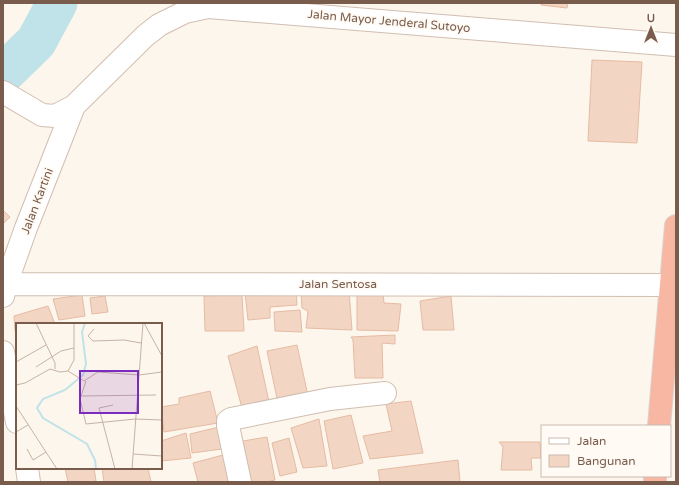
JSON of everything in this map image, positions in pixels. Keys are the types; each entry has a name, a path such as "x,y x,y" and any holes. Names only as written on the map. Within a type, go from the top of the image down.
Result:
{"highway":[{"path":"659,425 673,285 676,226"}],"street":[{"name":"Jalan Mayor Jenderal Sutoyo","path":"3,92 42,115 55,116 74,106 135,46 159,25 185,12 208,7 676,45"},
{"name":"Jalan Kartini","path":"4,290 26,228 74,106"},
{"name":"Jalan Sentosa","path":"4,290 673,285"},
{"path":"3,352 16,417"},
{"path":"240,482 228,426 228,421 231,419 330,399 385,393"},
{"path":"26,469 30,482"}],"building":[{"path":"541,3 568,3 567,8 541,5"},
{"path":"592,60 642,62 637,143 588,141"},
{"path":"3,210 10,217 3,224"},
{"path":"296,290 297,305 270,307 270,318 248,320 245,292"},
{"path":"357,290 383,293 384,303 401,304 398,331 357,330"},
{"path":"301,291 349,291 352,330 306,328 308,311 302,308"},
{"path":"82,295 85,316 59,320 53,299"},
{"path":"242,295 244,331 205,331 204,296"},
{"path":"105,296 108,312 92,314 90,298"},
{"path":"451,296 454,330 423,330 420,301"},
{"path":"48,306 55,323 16,323 15,331 14,316"},
{"path":"300,310 302,332 275,331 274,312"},
{"path":"395,335 395,344 382,343 383,378 355,378 353,340 351,337"},
{"path":"297,345 308,396 278,403 267,351"},
{"path":"257,346 269,402 242,408 228,356"},
{"path":"210,391 218,423 164,432 162,407 179,404 179,398"},
{"path":"411,401 423,453 370,459 363,436 392,431 386,404"},
{"path":"351,415 363,463 333,469 324,421"},
{"path":"319,419 327,466 303,468 291,428"},
{"path":"219,427 222,449 192,453 190,434"},
{"path":"186,433 191,458 162,461 162,441"},
{"path":"267,437 275,480 266,482 249,482 243,441"},
{"path":"289,438 297,472 280,476 272,443"},
{"path":"499,442 540,442 541,458 531,458 532,470 501,470 503,447"},
{"path":"223,455 229,482 198,482 193,463"},
{"path":"458,460 460,482 380,482 378,470"},
{"path":"65,469 94,469 96,481 68,482"},
{"path":"102,469 148,469 151,482 104,482"}],"waterway":[{"path":"3,74 36,42 57,3"}]}
